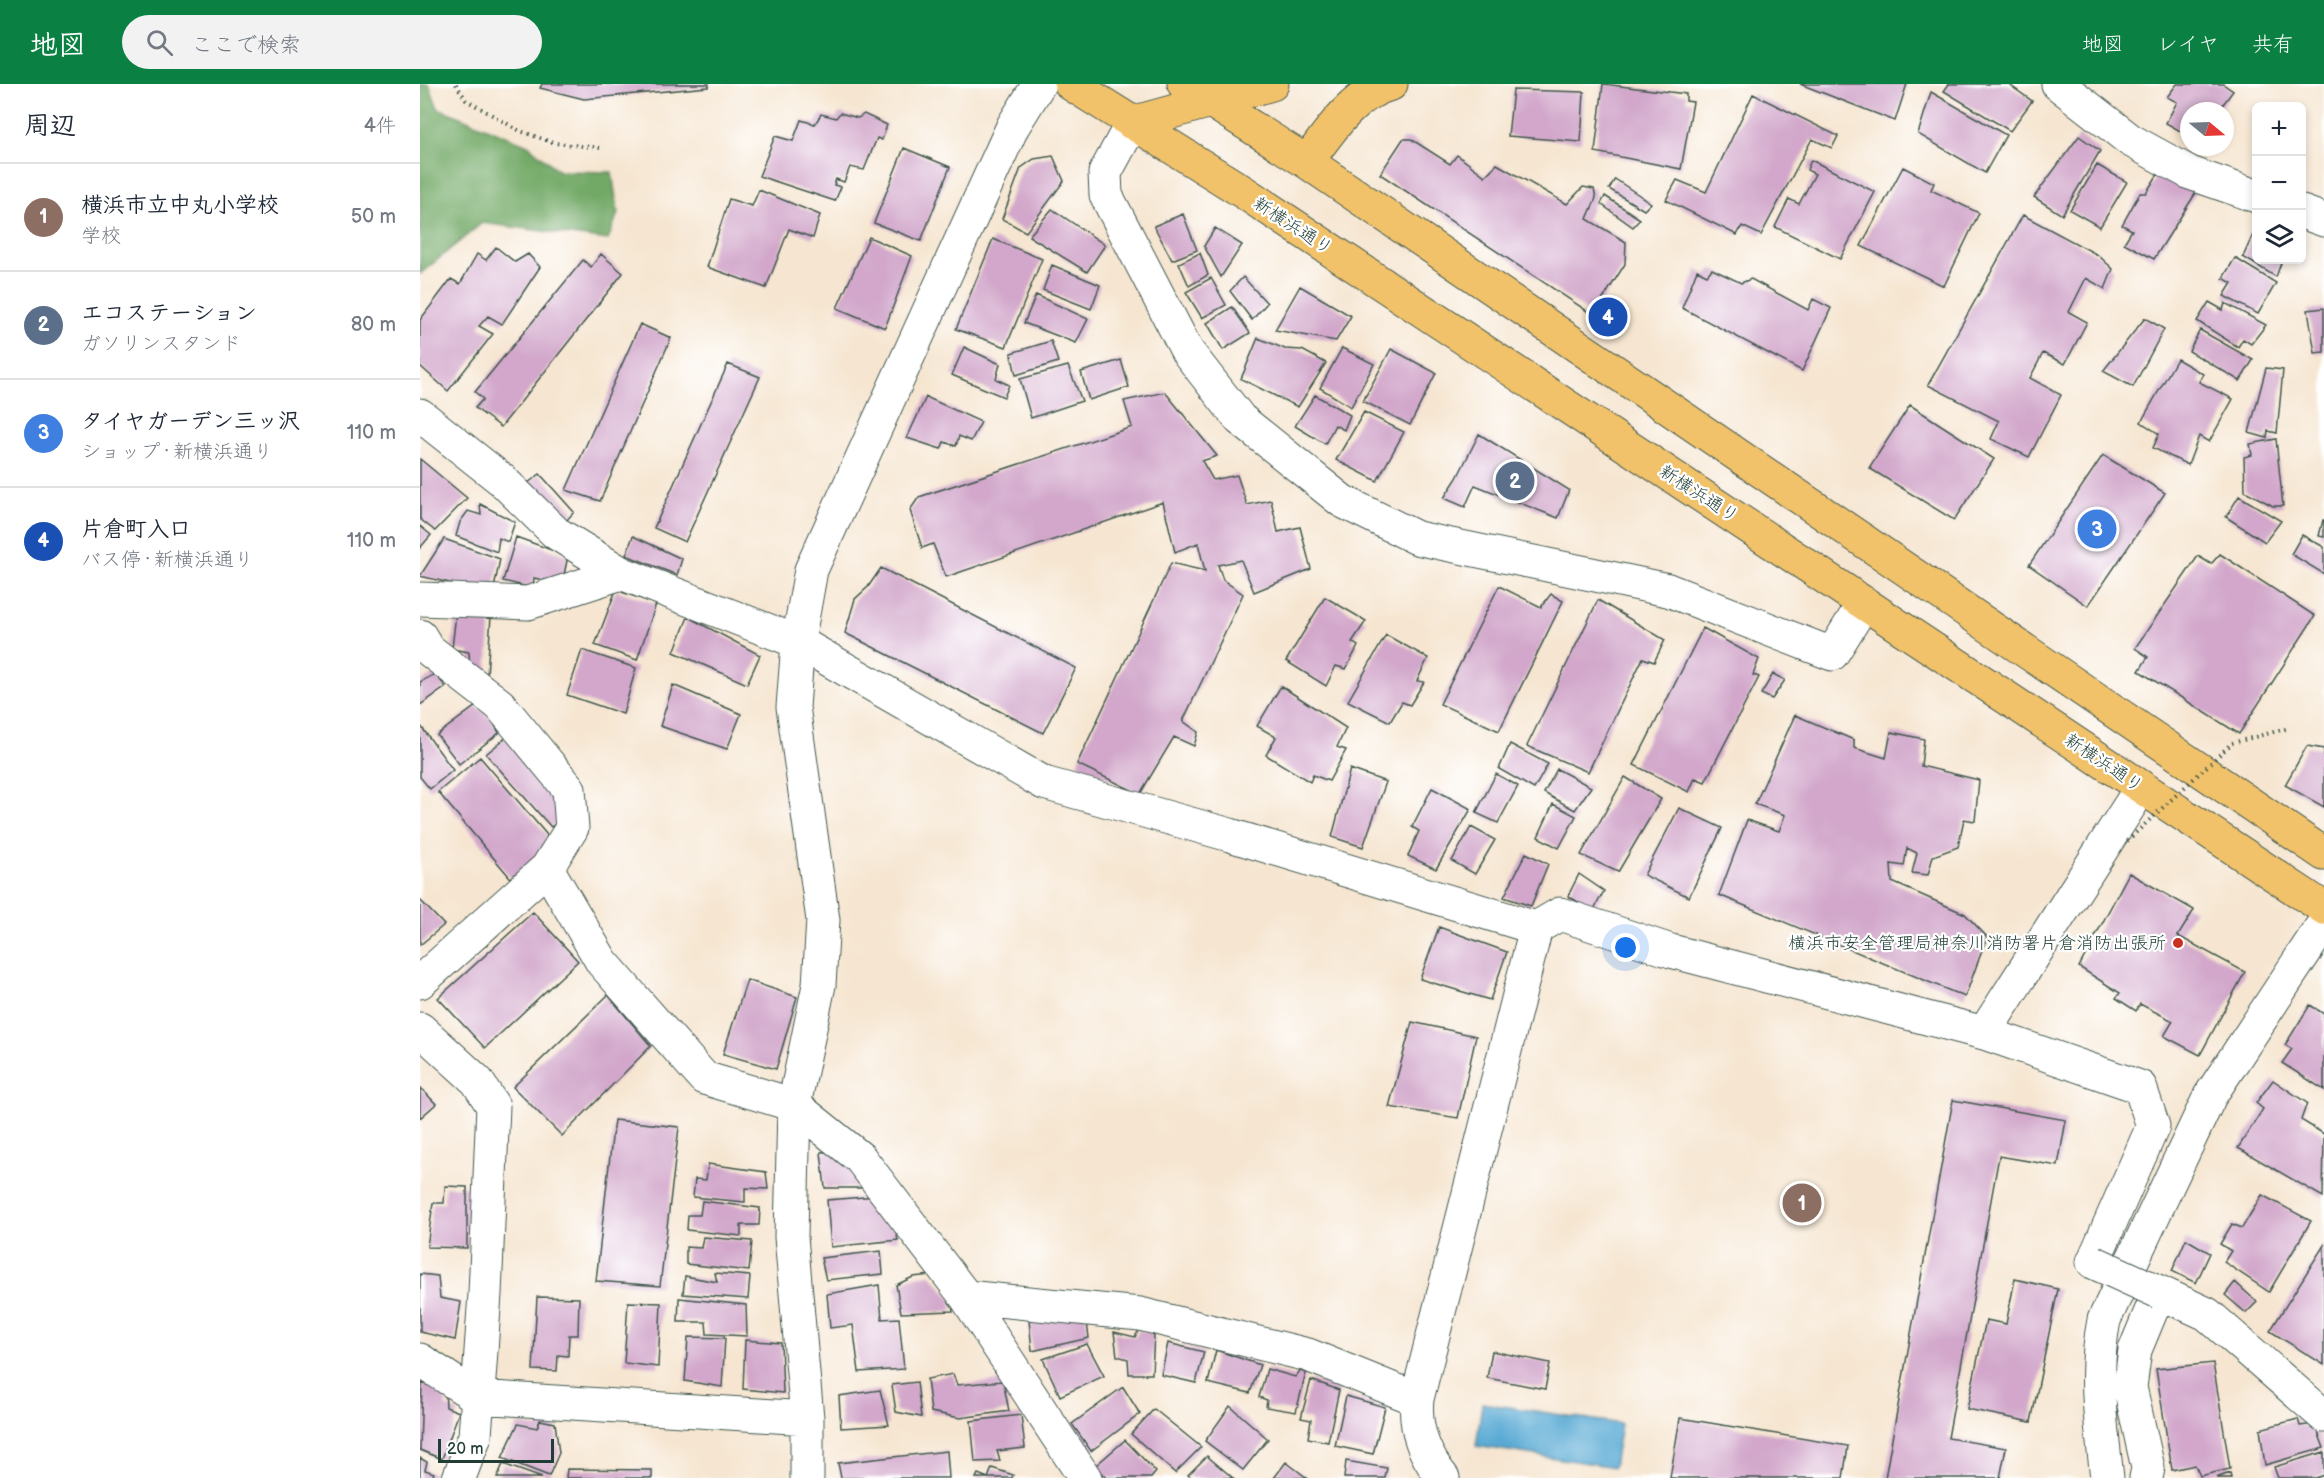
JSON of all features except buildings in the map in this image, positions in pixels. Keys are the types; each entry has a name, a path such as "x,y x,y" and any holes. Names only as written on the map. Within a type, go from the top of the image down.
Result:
{"main road":[{"name":"新横浜通り","path":"1071,84 1245,193 2324,908"},
{"path":"1184,84 1306,162 2324,854"},
{"path":"1132,123 1272,84"},
{"path":"1306,162 1334,125 1375,88 1391,84"}],"street":[{"path":"807,1478 807,1418 791,1237 794,1105 819,986 823,920 793,707 798,642 811,570 1013,126 1039,84"},
{"path":"2058,84 2130,140 2190,173 2252,195"},
{"path":"1132,123 1105,173 1106,195 1187,351 1240,419 1342,501 1417,538 1668,590 1832,654 1864,603"},
{"path":"2306,214 2324,220"},
{"path":"420,415 502,480 556,533 621,573 798,642 1044,783 1230,835 1536,928"},
{"path":"420,598 528,603 621,573"},
{"path":"420,636 428,649 500,705 569,789 572,828 547,868 420,981"},
{"path":"1984,1033 2141,788"},
{"path":"547,868 602,962 704,1078 794,1105 860,1158 966,1297 1085,1478"},
{"path":"1443,1478 1430,1462 1420,1441 1416,1413 1418,1399 1536,928 1560,914 1671,951 1984,1033 2140,1087 2153,1126 2093,1262 2207,1314 2324,1416"},
{"path":"2107,1478 2097,1398 2098,1350 2104,1320 2210,1096 2324,923"},
{"path":"420,1029 477,1081 493,1106 485,1294 475,1436 459,1478"},
{"path":"2146,1478 2148,1468 2130,1387 2135,1350 2158,1292"},
{"path":"966,1297 1140,1314 1308,1356 1418,1399"},
{"path":"420,1360 477,1396 807,1418"}],"path":[{"path":"456,84 466,100 519,131 555,143 601,148"},
{"path":"2127,841 2232,743 2289,728"}],"green space":[{"path":"420,84 429,84 438,108 528,145 559,171 612,172 618,213 608,240 482,223 420,274"}],"water":[{"path":"1482,1403 1621,1424 1614,1467 1476,1446"}],"place":[{"name":"片倉町入口","path":"1608,317"},
{"name":"エコステーション","path":"1515,481"},
{"name":"タイヤガーデン三ッ沢","path":"2097,529"},
{"name":"横浜市安全管理局神奈川消防署片倉消防出張所","path":"2178,943"},
{"name":"横浜市立中丸小学校","path":"1802,1203"}]}
